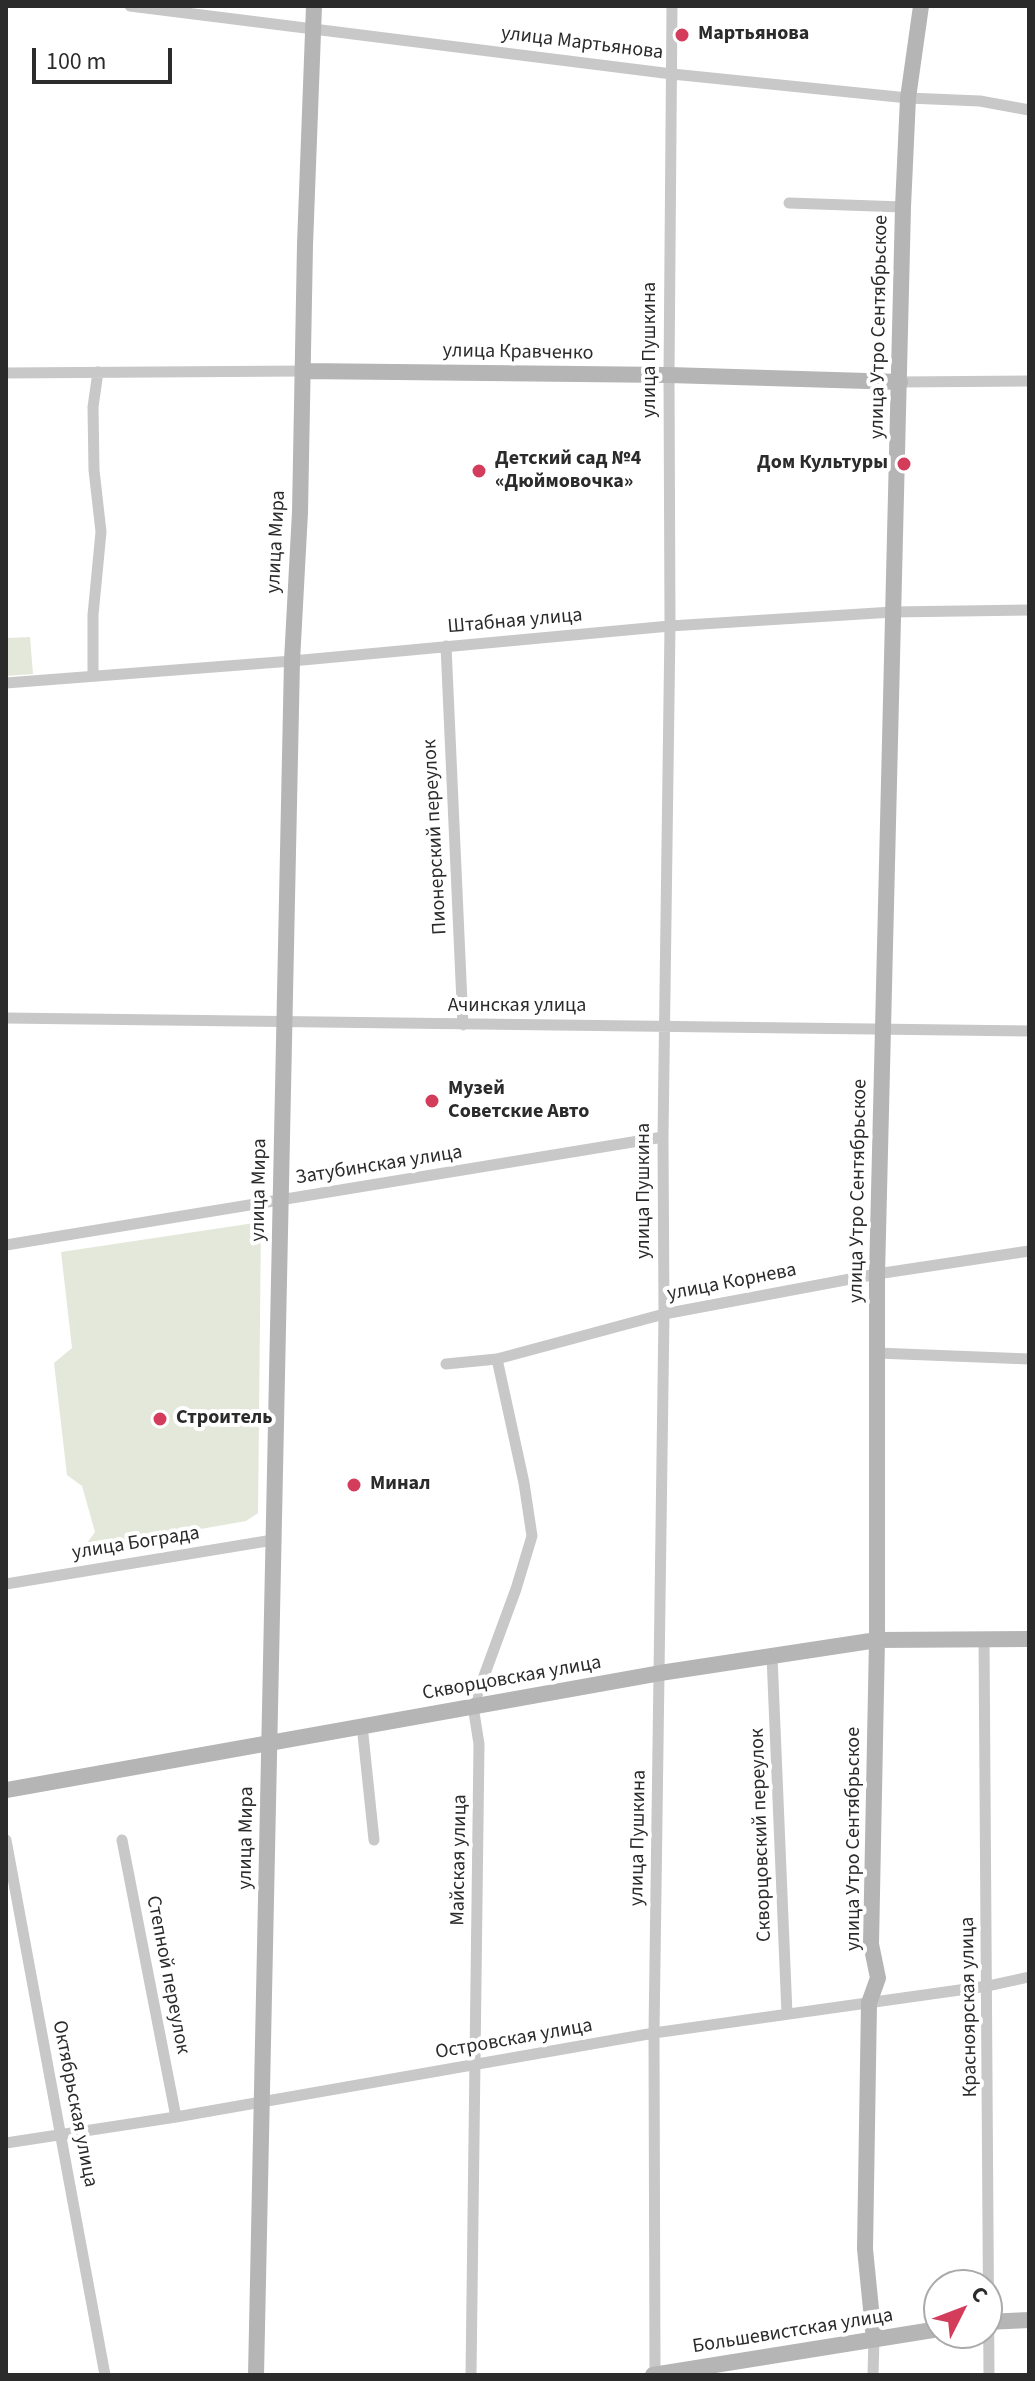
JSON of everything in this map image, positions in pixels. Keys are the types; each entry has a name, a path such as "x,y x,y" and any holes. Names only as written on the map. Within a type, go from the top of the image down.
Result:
{"street":[{"name":"улица Мартьянова","path":"130,6 672,74 908,98 980,101 1029,110"},
{"name":"улица Мира","path":"256,2375 292,661 300,512 314,6"},
{"name":"улица Пушкина","path":"654,2375 654,2033 670,626 672,6"},
{"name":"улица Утро Сентябрьское","path":"873,2375 874,2339 865,2249 869,2003 878,1978 871,1944 877,1640 877,1274 903,207 908,98 921,6"},
{"path":"789,203 903,207"},
{"name":"улица Кравченко","path":"6,373 303,371 669,375 900,382 1029,381"},
{"path":"93,676 93,615 101,532 94,470 93,407 98,372"},
{"name":"Штабная улица","path":"6,683 292,661 670,626 893,612 1029,610"},
{"name":"Пионерский переулок","path":"446,646 463,1025"},
{"name":"Ачинская улица","path":"6,1018 1029,1031"},
{"name":"Затубинская улица","path":"6,1245 663,1137"},
{"name":"улица Корнева","path":"446,1364 497,1359 664,1314 877,1274 1029,1251"},
{"path":"877,1353 1029,1359"},
{"name":"Майская улица","path":"471,2375 479,1744 473,1706 532,1536 518,1452 497,1359"},
{"name":"улица Бограда","path":"6,1584 273,1540"},
{"name":"Красноярская улица","path":"984,1638 988,2269"},
{"name":"Скворцовская улица","path":"6,1790 660,1673 877,1640 1029,1639"},
{"name":"Скворцовский переулок","path":"772,1656 787,2014"},
{"path":"362,1725 374,1840"},
{"name":"Октябрьская улица","path":"6,1840 105,2375"},
{"name":"Степной переулок","path":"122,1840 176,2117"},
{"name":"Островская улица","path":"6,2143 176,2117 654,2033 988,1986 1029,1977"},
{"path":"1003,2321 1029,2320"},
{"name":"Большевистская улица","path":"654,2375 923,2331"},
{"name":"Красноярская улица","path":"989,2349 989,2375"}],"shaded area":[{"path":"30,637 33,674 6,676 7,638"},
{"name":"Строитель","path":"261,1222 258,1513 246,1521 82,1550 95,1532 82,1486 67,1475 54,1363 72,1348 61,1252"}],"place":[{"name":"Мартьянова","path":"682,35"},
{"name":"Дом Культуры","path":"904,464"},
{"name":"Детский сад №4 «Дюймовочка»","path":"479,471"},
{"name":"Музей Советские Авто","path":"432,1101"},
{"name":"Строитель","path":"160,1419"},
{"name":"Минал","path":"354,1485"}]}
